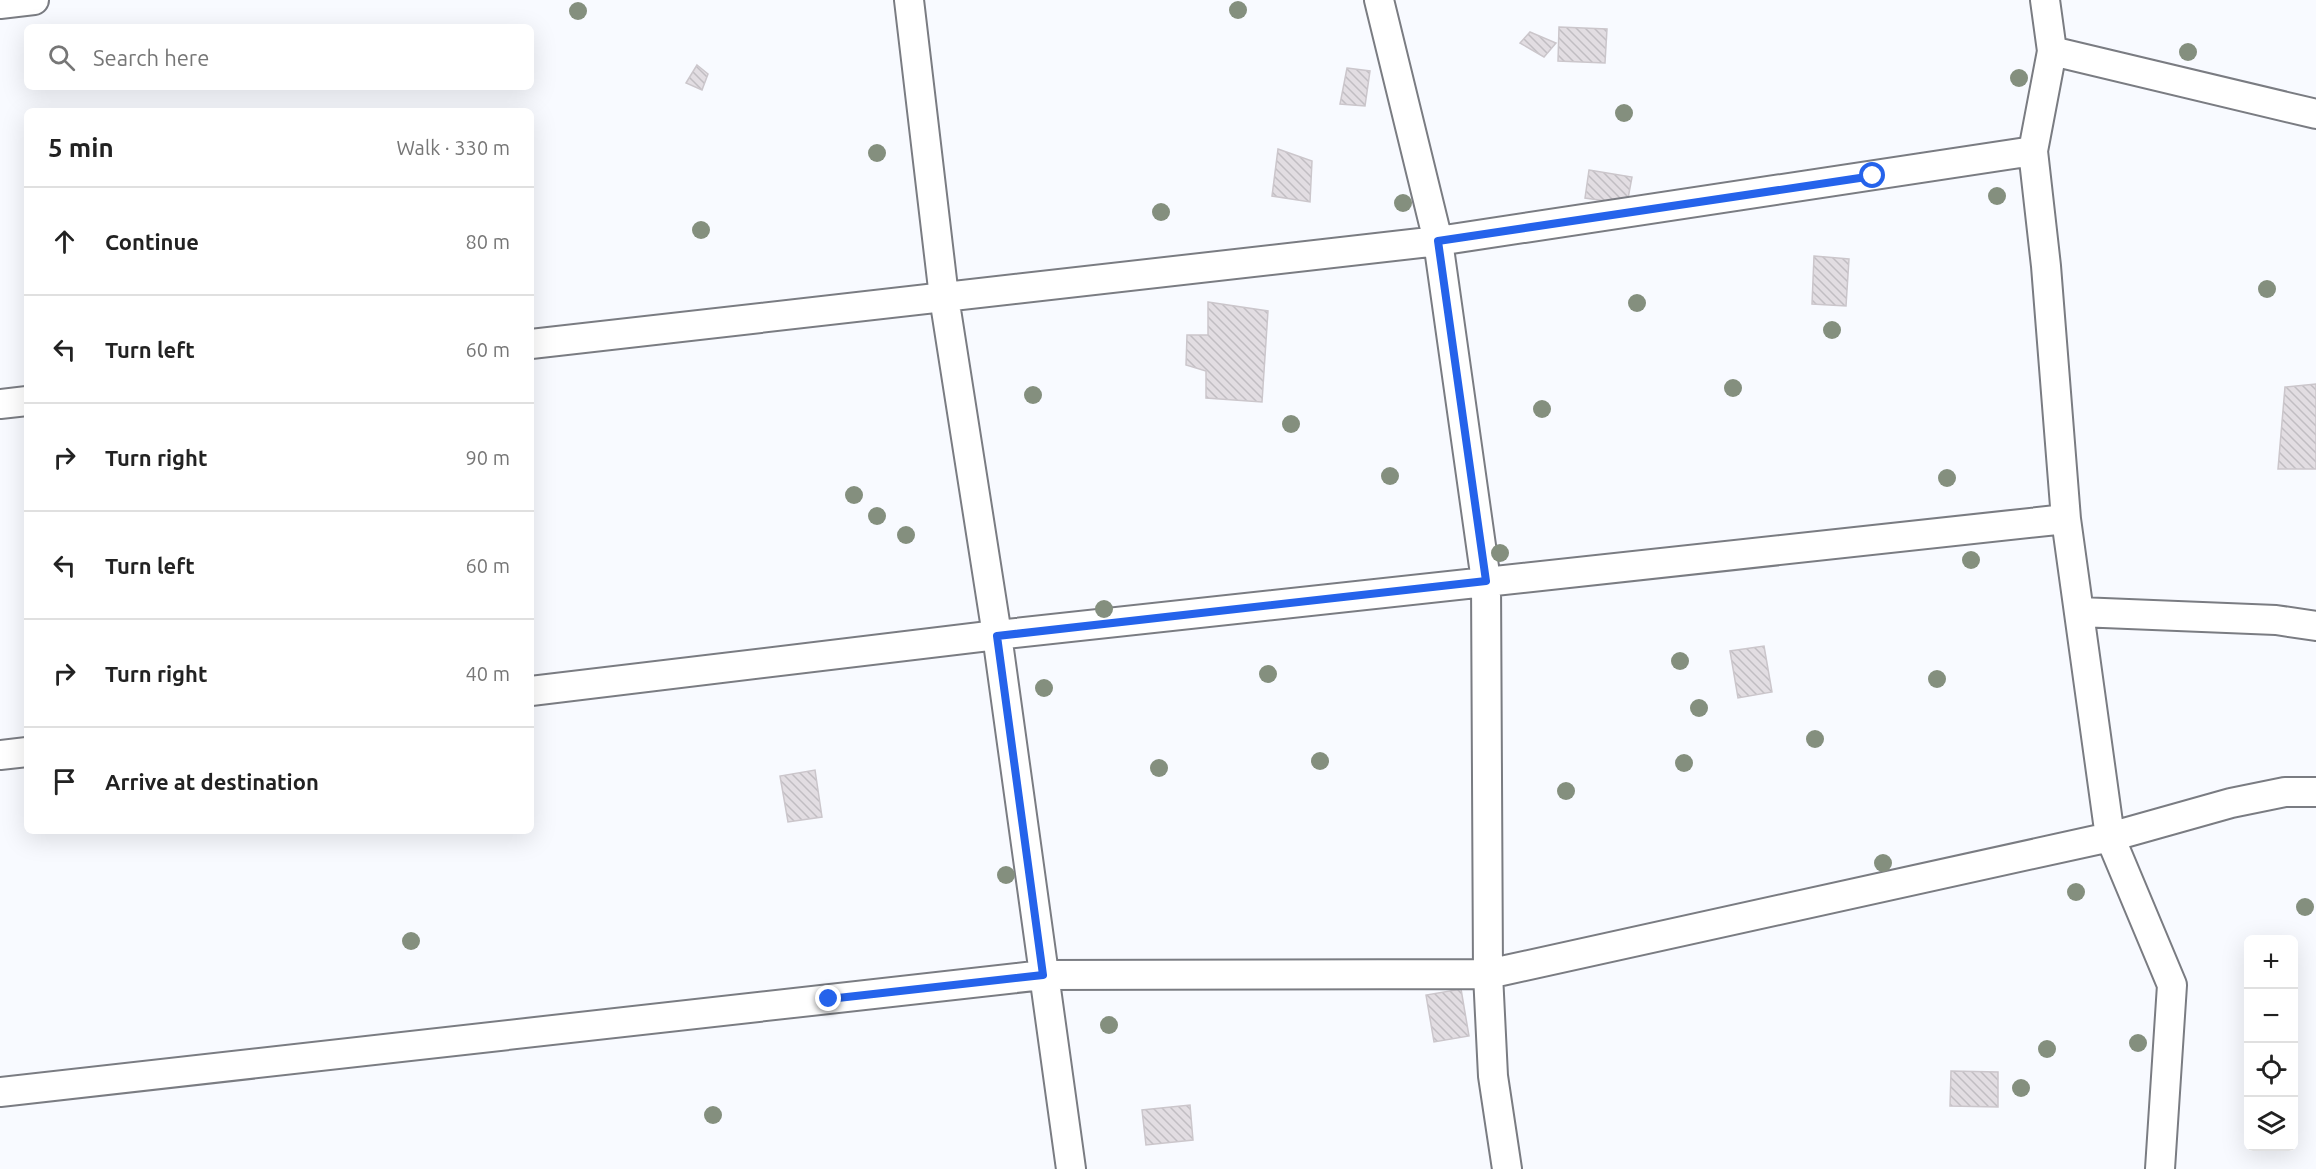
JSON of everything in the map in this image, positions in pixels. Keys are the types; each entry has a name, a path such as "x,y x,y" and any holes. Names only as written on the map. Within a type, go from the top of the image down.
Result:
{"street":[{"path":"0,4 34,0"},
{"path":"909,0 944,297 997,636 1071,1169"},
{"path":"1379,0 1438,241 1486,581 1488,974 1493,1076 1508,1169"},
{"path":"2045,0 2052,51 2033,151 2046,266 2066,519 2110,837 2172,985 2160,1169"},
{"path":"2052,51 2316,114"},
{"path":"534,344 1438,241 2033,151"},
{"path":"0,404 24,401"},
{"path":"534,691 1486,581 2066,519"},
{"path":"2079,612 2276,620 2316,626"},
{"path":"0,755 24,752"},
{"path":"0,1092 1043,975 1488,974 2110,837 2231,802 2285,792 2316,792"}],"building":[{"path":"1559,27 1607,29 1605,63 1558,61"},
{"path":"1530,32 1556,43 1544,57 1520,43"},
{"path":"697,65 708,74 702,90 686,83"},
{"path":"1347,68 1370,71 1365,106 1340,104"},
{"path":"1278,149 1312,161 1310,202 1272,196"},
{"path":"1589,170 1632,177 1627,204 1585,198"},
{"path":"1814,256 1849,259 1846,306 1812,304"},
{"path":"1208,302 1268,311 1262,402 1206,398 1206,371 1186,365 1187,335 1208,335"},
{"path":"2316,384 2316,469 2278,469 2285,387"},
{"path":"1764,646 1772,692 1738,698 1730,651"},
{"path":"815,770 822,817 788,822 780,776"},
{"path":"1461,989 1469,1036 1434,1042 1426,995"},
{"path":"1951,1071 1998,1072 1998,1107 1950,1106"},
{"path":"1190,1105 1193,1140 1146,1145 1142,1110"}],"route":[{"path":"829,999 1043,975 997,636 1486,581 1438,241 1873,176"}]}
